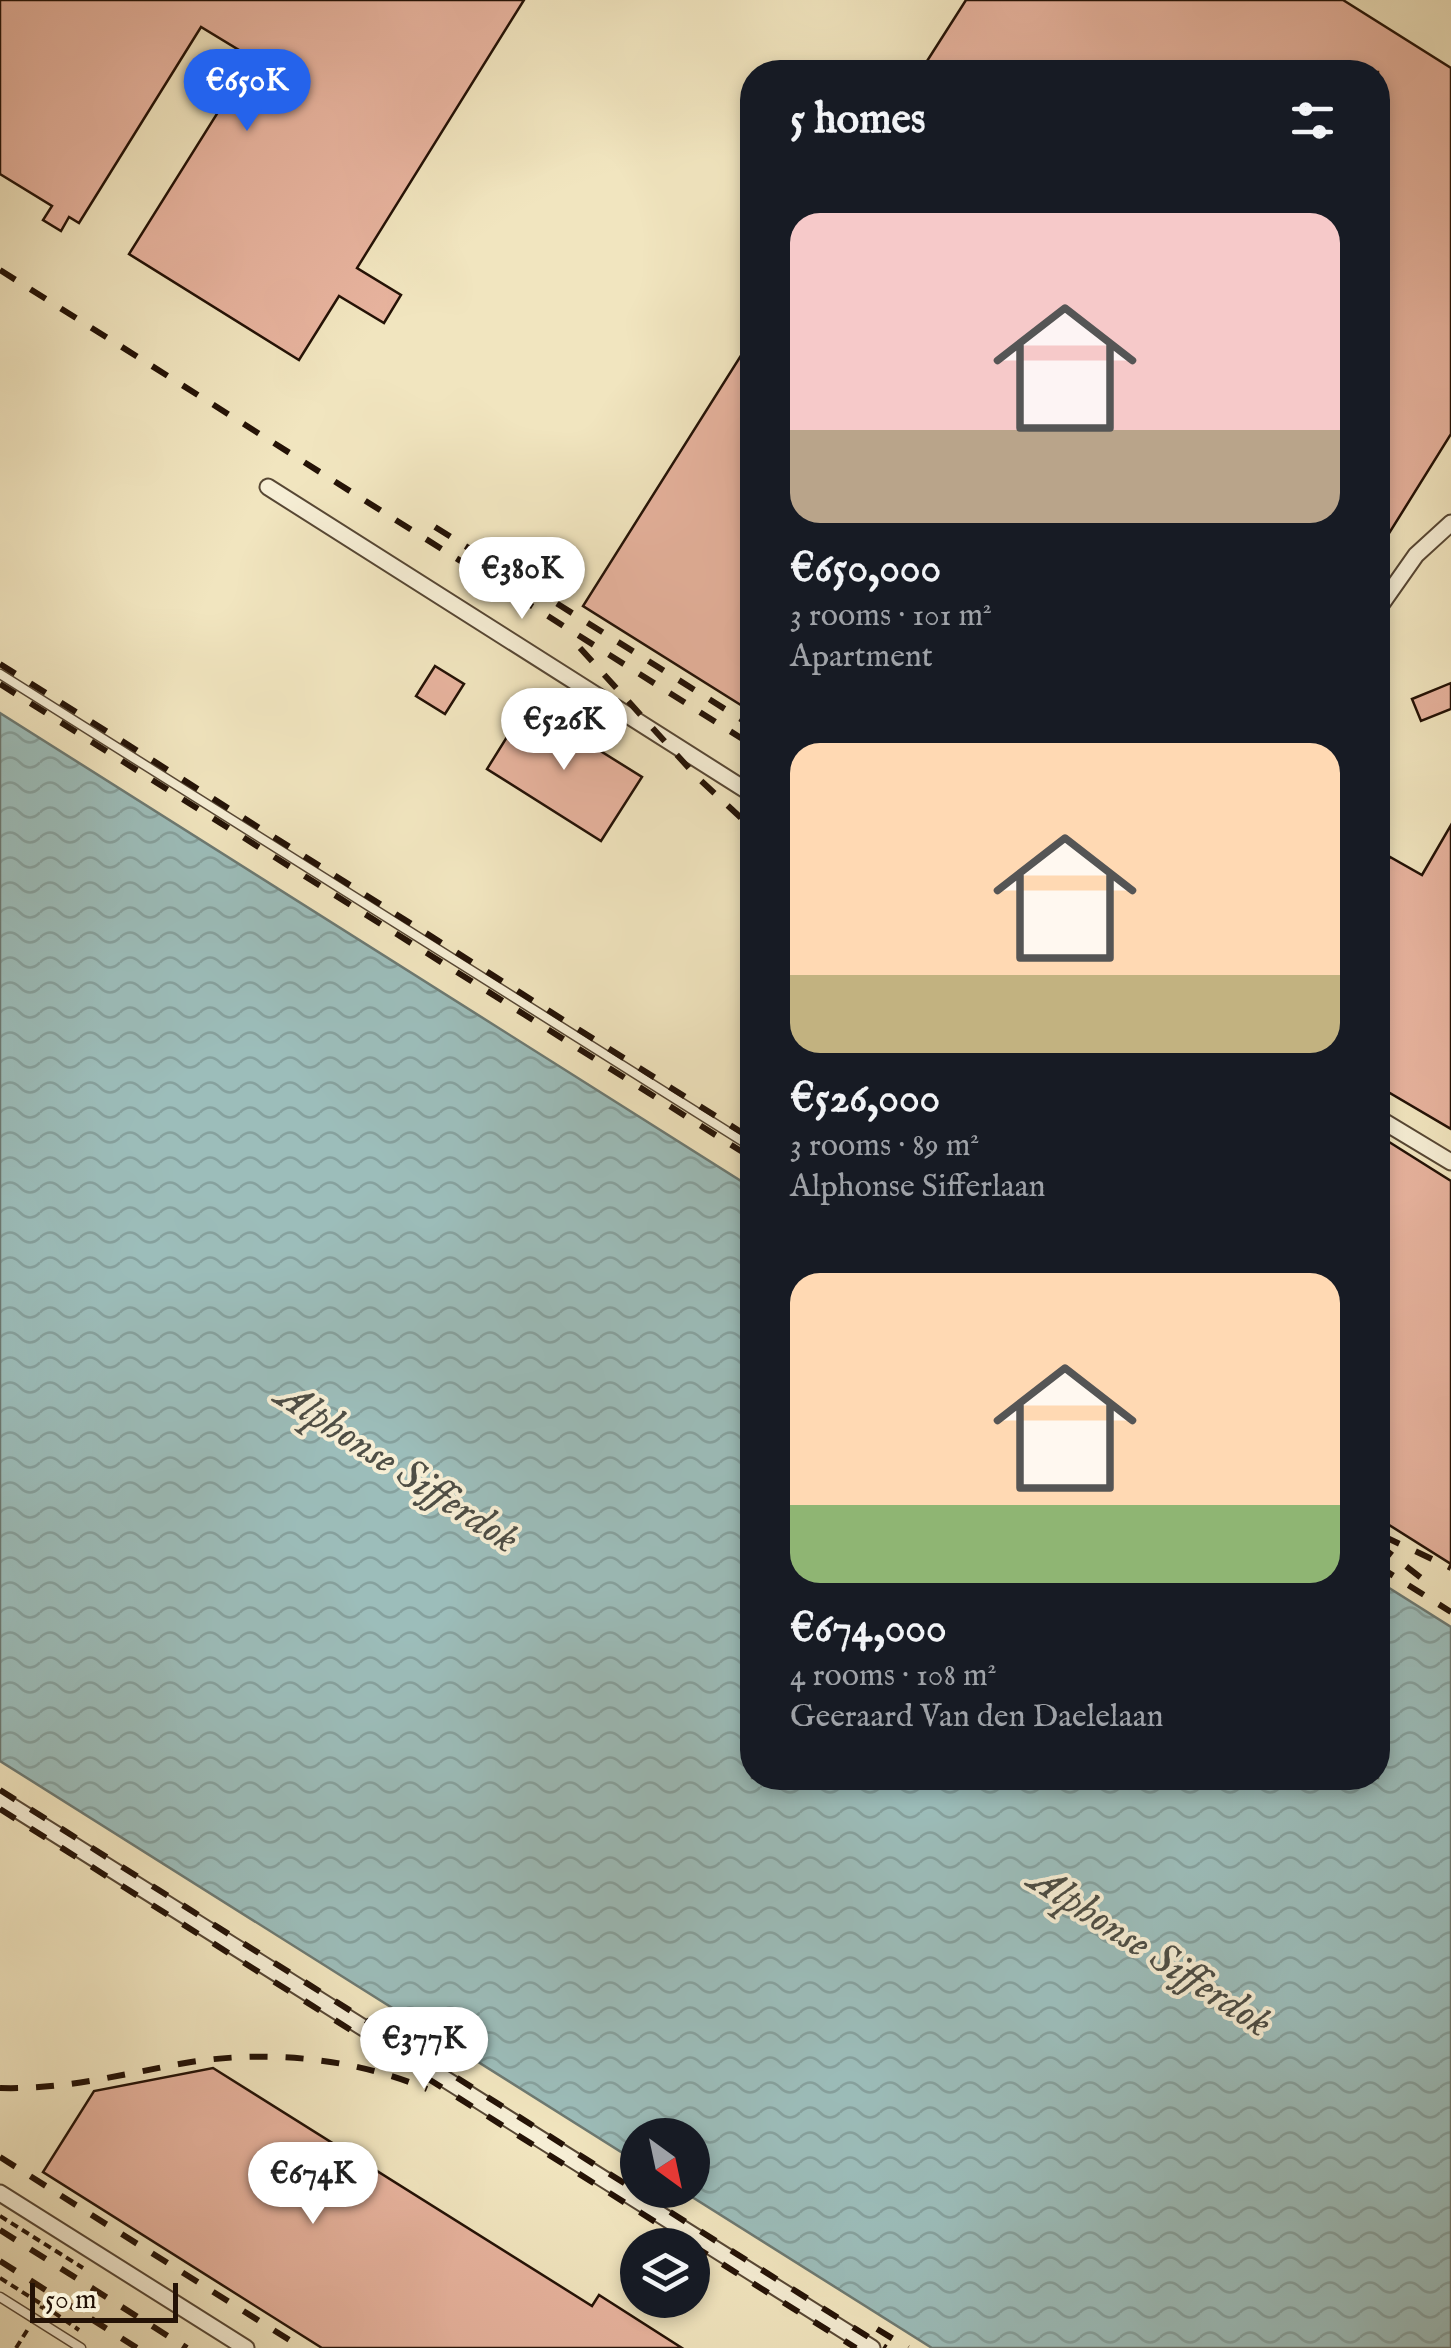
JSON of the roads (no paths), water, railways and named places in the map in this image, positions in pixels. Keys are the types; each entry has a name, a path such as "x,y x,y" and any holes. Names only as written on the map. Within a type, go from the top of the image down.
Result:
{"street":[{"path":"268,487 740,786"},
{"path":"1390,592 1416,556 1451,523"},
{"path":"1390,1125 1451,1162"},
{"path":"0,1798 872,2348"},
{"path":"0,2193 246,2348"}],"lane":[{"path":"0,674 740,1138"},
{"path":"0,2297 81,2348"}],"water":[{"name":"Alphonse Sifferdok","path":"0,713 740,1180 740,1790 1390,1790 1390,1589 1451,1627 1451,2348 932,2348 710,2208 710,2118 620,2118 620,2151 0,1761"}],"railway":[{"path":"0,270 740,737"},
{"path":"435,527 740,718"},
{"path":"580,648 697,777 740,817"},
{"path":"0,664 740,1131"},
{"path":"0,684 740,1150"},
{"path":"1390,1539 1451,1568"},
{"path":"1390,1553 1425,1581"},
{"path":"1390,1574 1451,1612"},
{"path":"0,1790 886,2348"},
{"path":"0,1809 665,2228"},
{"path":"0,2088 73,2084 221,2058 281,2057 370,2070 427,2089"},
{"path":"0,2157 302,2348"},
{"path":"0,2230 187,2348"},
{"path":"710,2256 856,2348"},
{"path":"0,2261 137,2348"},
{"path":"877,2329 908,2348"}]}
